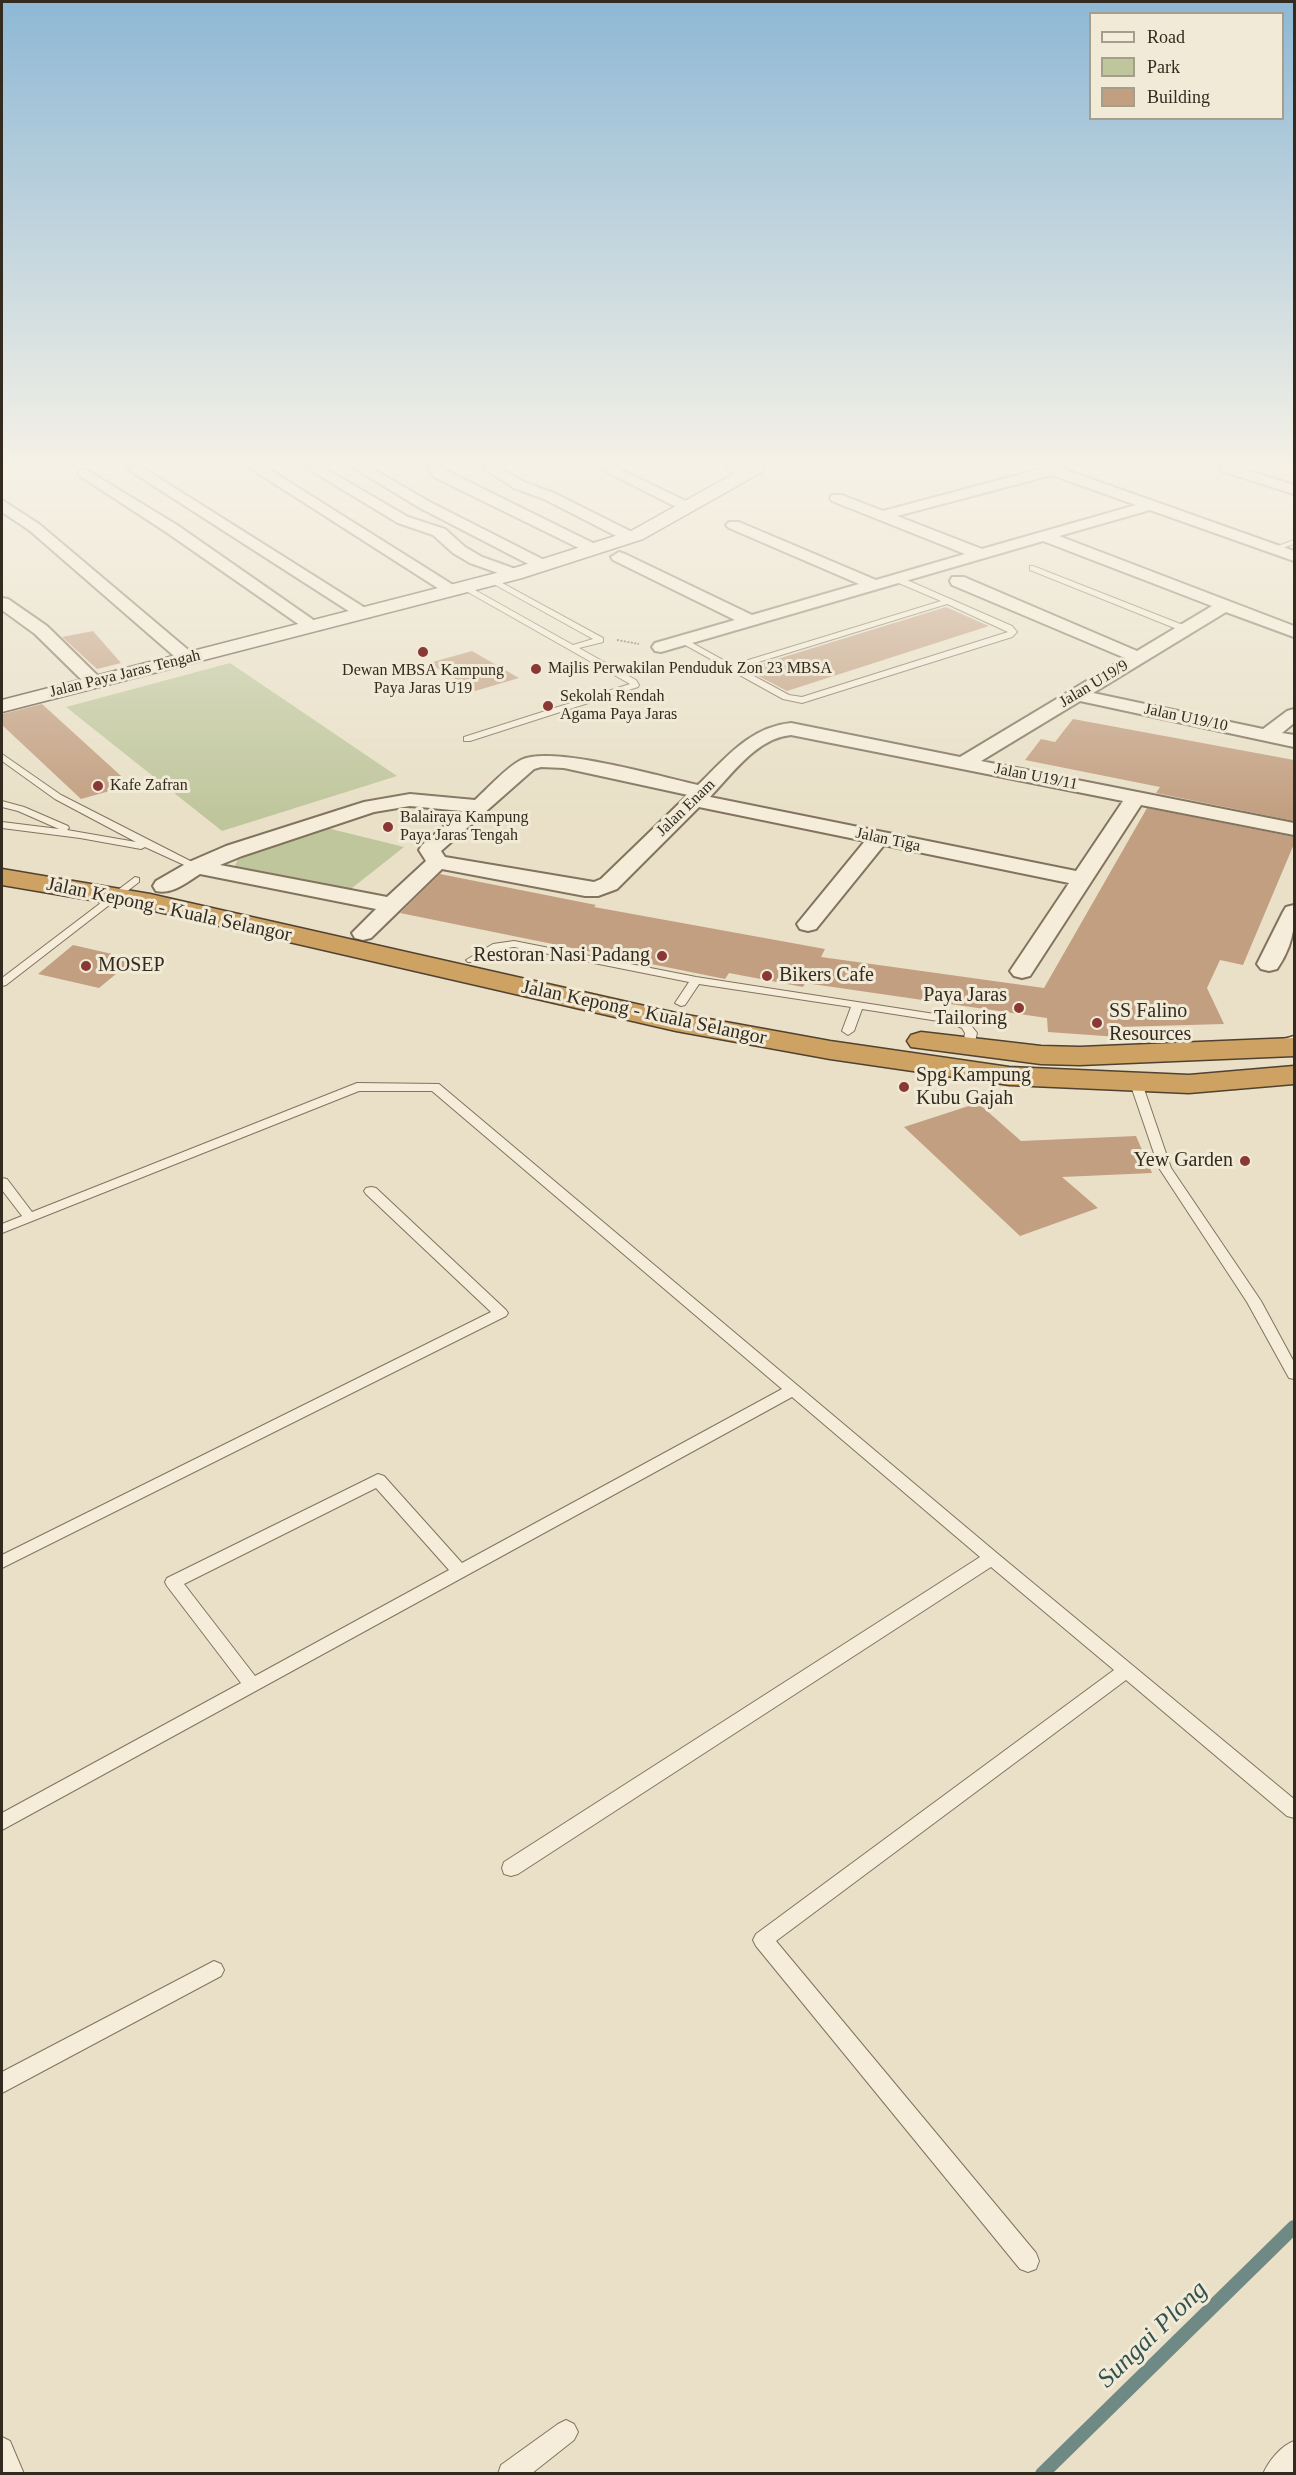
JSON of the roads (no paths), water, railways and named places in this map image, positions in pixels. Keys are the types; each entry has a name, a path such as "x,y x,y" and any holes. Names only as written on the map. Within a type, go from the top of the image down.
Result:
{"highway":[{"name":"Jalan Kepong - Kuala Selangor","path":"2,860 676,1022 830,1050 1009,1076 1137,1083 1189,1084 1294,1074"},
{"name":"Jalan Kepong - Kuala Selangor","path":"2,877 126,888 164,886 472,960 853,1019 969,1047 1041,1055 1080,1056 1294,1046"},
{"path":"1009,1076 1220,1070 1269,1064 1283,1057 1294,1046"}],"street":[{"path":"100,584 187,658"},
{"path":"250,584 313,626"},
{"path":"317,584 364,613"},
{"path":"449,584 458,589"},
{"name":"Jalan Paya Jaras Tengah","path":"2,706 479,584"},
{"path":"672,584 750,621"},
{"path":"661,647 880,584"},
{"path":"964,584 1139,658"},
{"path":"1166,584 1294,632"},
{"path":"2,603 41,630 94,682"},
{"name":"Jalan U19/9","path":"964,763 1224,606"},
{"name":"Jalan U19/10","path":"1077,695 1294,741"},
{"path":"1266,735 1294,715"},
{"name":"Jalan U19/11","path":"777,730 804,731 1294,829"},
{"name":"Jalan Enam","path":"437,862 585,889 598,889 609,884 753,743 777,730"},
{"name":"Jalan Tiga","path":"437,862 430,850 518,771 540,761 564,762 879,838 1082,879"},
{"path":"1022,970 1136,797"},
{"path":"164,886 197,867 234,851 371,806 410,800 478,806"},
{"path":"808,924 879,838"},
{"path":"363,933 437,862"},
{"path":"197,867 392,905"},
{"path":"1269,964 1294,912"}],"lane":[{"path":"499,584 600,640 571,648"},
{"path":"682,641 786,697 802,700 998,639 1013,632 1009,628 908,584"},
{"path":"1072,584 1185,629"},
{"path":"458,589 633,681 635,685 467,739"},
{"path":"730,668 950,601"},
{"path":"2,757 58,797 155,848 197,867"},
{"path":"2,804 21,809 80,835"},
{"path":"2,825 155,848"},
{"path":"2,983 126,888"},
{"path":"1137,1083 1165,1168 1254,1300 1294,1374"},
{"path":"2,1229 357,1087 435,1087 1294,1810"},
{"path":"2,1182 30,1218"},
{"path":"2,1562 501,1313 371,1191"},
{"path":"2,1822 795,1389"},
{"path":"252,1685 173,1582 378,1480 460,1572"},
{"path":"511,1868 992,1558"},
{"path":"1028,2261 763,1940 1127,1670"},
{"path":"2,2082 213,1970"},
{"path":"510,2474 566,2432"},
{"path":"2,2450 12,2474"},
{"path":"1275,2474 1294,2453"}],"waterway":[{"name":"Sungai Plong","path":"1042,2474 1294,2227"}],"place":[{"name":"Dewan MBSA Kampung Paya Jaras U19","path":"423,652"},
{"name":"Majlis Perwakilan Penduduk Zon 23 MBSA","path":"536,669"},
{"name":"Sekolah Rendah Agama Paya Jaras","path":"548,706"},
{"name":"Kafe Zafran","path":"98,786"},
{"name":"Balairaya Kampung Paya Jaras Tengah","path":"388,827"},
{"name":"Restoran Nasi Padang","path":"662,956"},
{"name":"MOSEP","path":"86,966"},
{"name":"Bikers Cafe","path":"767,976"},
{"name":"Paya Jaras Tailoring","path":"1019,1008"},
{"name":"SS Falino Resources","path":"1097,1023"},
{"name":"Spg Kampung Kubu Gajah","path":"904,1087"},
{"name":"Yew Garden","path":"1245,1161"}]}
